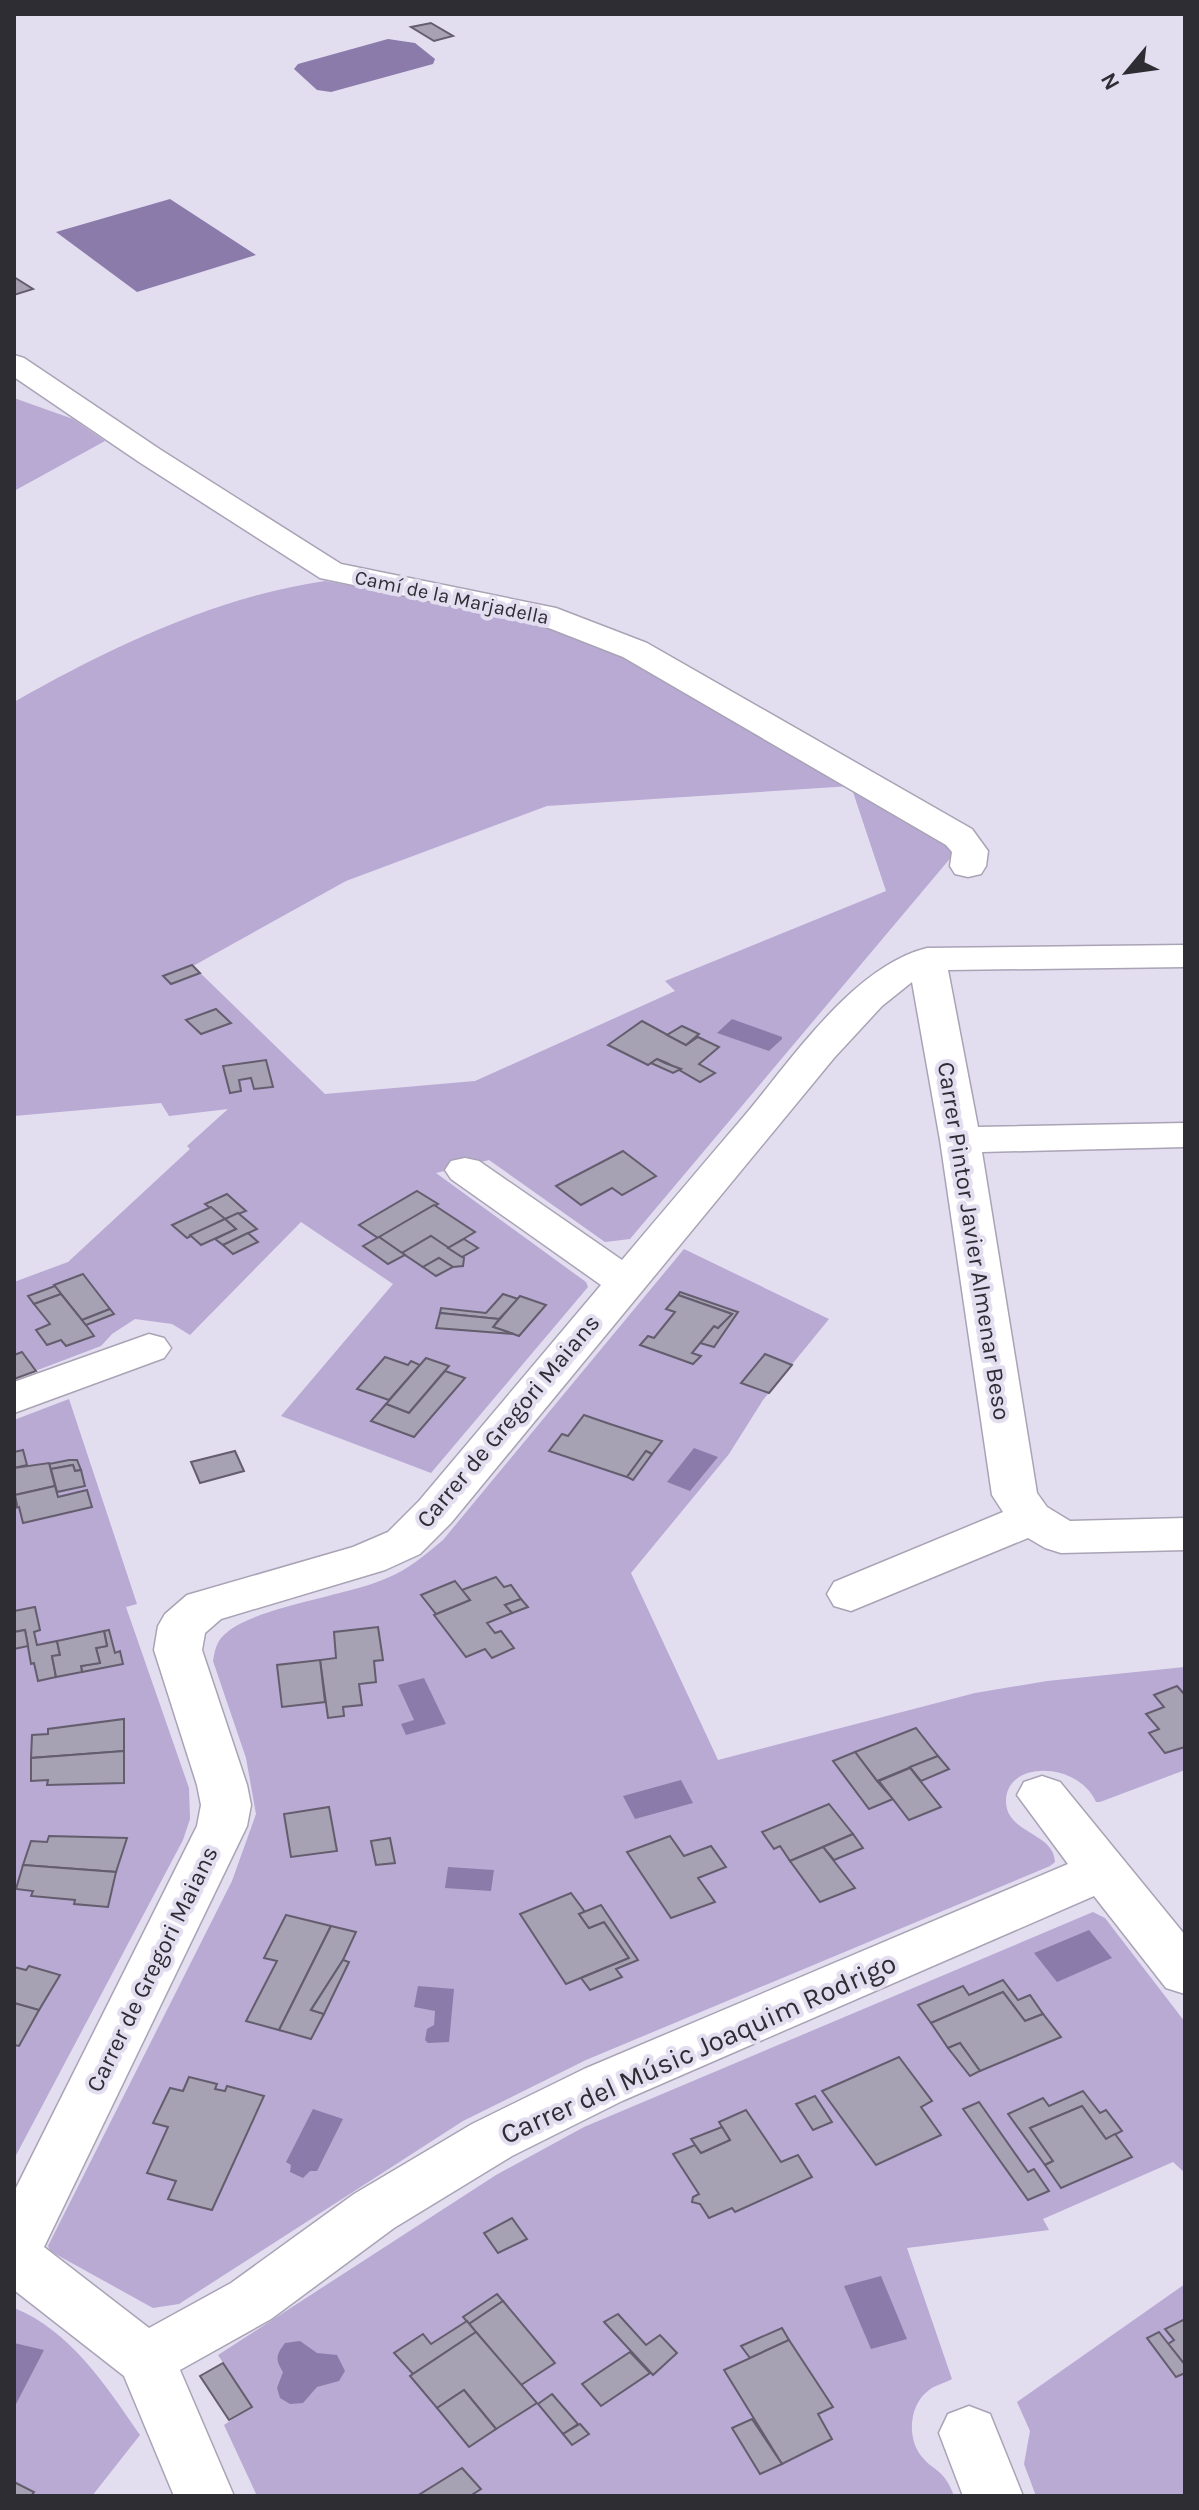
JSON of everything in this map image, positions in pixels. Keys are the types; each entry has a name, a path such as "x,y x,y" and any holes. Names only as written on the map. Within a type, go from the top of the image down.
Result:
{"street":[{"name":"Camí de la Marjadella","path":"14,364 108,429 331,571 545,615 635,650 959,837 970,851 968,866"},
{"path":"915,964 1185,956"},
{"name":"Carrer Pintor Javier Almenar Beso","path":"915,964 960,1140 1015,1495 1031,1518"},
{"name":"Carrer de Gregori Maians","path":"14,2250 222,1826 226,1805 222,1785 178,1650 182,1626 204,1607 369,1559 404,1543 435,1512 624,1281 820,1050 883,982 915,964"},
{"path":"960,1140 1185,1135"},
{"path":"465,1170 624,1281"},
{"path":"14,1398 149,1348"},
{"path":"851,1594 1031,1518 1061,1537 1185,1534"},
{"path":"1042,1795 1185,1973"},
{"name":"Carrer del Músic Joaquim Rodrigo","path":"146,2359 251,2301 374,2211 492,2140 603,2085 1104,1870"},
{"path":"14,2257 146,2359 204,2496"},
{"path":"969,2433 993,2496"}],"shaded area":[{"path":"388,39 415,43 435,59 433,64 331,92 317,90 294,69 298,64"},
{"path":"170,199 256,255 137,292 56,232"},
{"path":"14,398 73,419 105,441 14,491"},
{"path":"325,581 472,606 544,624 638,663 851,786 919,820 950,846 953,855 630,1239 605,1242 489,1160 436,1173 586,1282 588,1287 431,1473 281,1416 393,1284 301,1222 190,1335 172,1324 135,1319 112,1334 101,1346 14,1379 14,1282 68,1262 190,1149 187,1146 228,1109 169,1116 161,1103 14,1116 14,702 164,627 243,599","holes":["851,786 886,891 665,981 675,991 475,1081 325,1094 193,966 346,881 547,806"]},
{"path":"732,1019 782,1039 769,1051 717,1033"},
{"path":"684,1249 829,1319 763,1400 729,1454 631,1573 718,1760 975,1693 1047,1681 1185,1667 1185,1770 1100,1802 1096,1802 1087,1789 1074,1779 1059,1773 1029,1773 1017,1779 1009,1788 1006,1802 1008,1813 1014,1821 1047,1844 1055,1862 1050,1866 586,2060 463,2121 179,2304 153,2308 50,2251 48,2246 232,1881 256,1814 246,1758 213,1661 220,1640 238,1625 257,1616 387,1578 410,1566 443,1540"},
{"path":"69,1399 137,1604 126,1607 189,1788 190,1819 183,1840 14,2159 14,1420"},
{"path":"694,1448 718,1457 690,1491 667,1482"},
{"path":"424,1678 446,1724 406,1735 401,1724 414,1720 398,1685"},
{"path":"681,1780 693,1803 635,1819 623,1796"},
{"path":"448,1867 494,1870 491,1891 445,1888"},
{"path":"1093,1912 1105,1918 1185,2022 1185,2173 1173,2162 1043,2219 1049,2230 907,2248 952,2379 931,2388 918,2403 912,2420 913,2437 919,2453 942,2474 954,2496 257,2496 224,2425 252,2406 218,2355 496,2175 584,2127"},
{"path":"1089,1930 1112,1958 1057,1982 1034,1953"},
{"path":"418,1986 454,1989 449,2042 428,2043 425,2040 427,2029 434,2025 435,2011 414,2007"},
{"path":"313,2109 343,2119 317,2171 310,2171 303,2178 290,2172 291,2165 286,2162"},
{"path":"881,2276 907,2339 871,2349 844,2286"},
{"path":"1185,2284 1185,2496 1036,2496 1024,2464 1030,2431 1017,2402"},
{"path":"14,2308 53,2330 70,2345 140,2435 92,2496 14,2496"},
{"path":"300,2341 317,2353 337,2355 345,2371 339,2381 317,2387 303,2403 290,2404 280,2398 277,2388 283,2372 278,2357 285,2343"},
{"path":"14,2343 44,2350 14,2408"}],"building":[{"path":"431,23 453,36 434,41 411,27"},
{"path":"14,277 33,289 14,295"},
{"path":"192,965 200,973 171,984 163,976"},
{"path":"216,1009 231,1023 201,1034 186,1020"},
{"path":"642,1021 686,1045 698,1037 719,1047 699,1064 715,1073 700,1082 667,1063 657,1059 648,1065 608,1045"},
{"path":"682,1026 699,1034 686,1045 667,1035"},
{"path":"657,1059 681,1069 673,1073 651,1063"},
{"path":"266,1060 273,1087 254,1089 251,1078 239,1080 241,1091 230,1093 223,1066"},
{"path":"623,1151 656,1176 622,1195 612,1188 581,1205 556,1186"},
{"path":"417,1191 438,1204 378,1238 359,1225"},
{"path":"227,1194 246,1211 225,1219 205,1204"},
{"path":"434,1205 475,1232 448,1248 431,1236 402,1253 379,1237"},
{"path":"211,1207 225,1219 187,1238 172,1225"},
{"path":"238,1213 257,1229 223,1245 215,1239 236,1229 225,1219"},
{"path":"225,1219 236,1229 201,1245 190,1235"},
{"path":"248,1233 258,1242 233,1254 223,1245"},
{"path":"431,1236 464,1258 463,1266 453,1267 439,1258 423,1267 402,1253"},
{"path":"379,1237 405,1255 388,1264 363,1246"},
{"path":"464,1239 478,1248 462,1257 448,1248"},
{"path":"439,1258 453,1267 436,1276 423,1267"},
{"path":"83,1274 110,1309 82,1320 54,1285"},
{"path":"55,1286 61,1294 34,1304 28,1296"},
{"path":"680,1292 738,1312 714,1347 700,1343 714,1326 718,1328 732,1314 678,1295"},
{"path":"61,1294 94,1336 66,1346 61,1340 47,1345 36,1330 50,1324 34,1304"},
{"path":"503,1294 518,1299 499,1319 440,1313 441,1308 486,1313"},
{"path":"678,1295 732,1314 718,1328 714,1326 692,1353 701,1356 693,1364 640,1345 648,1336 654,1338 675,1312 666,1309"},
{"path":"520,1296 546,1305 519,1336 493,1327"},
{"path":"110,1309 114,1314 86,1325 82,1320"},
{"path":"440,1313 499,1319 493,1327 514,1334 436,1328"},
{"path":"22,1352 36,1371 14,1379 14,1355"},
{"path":"765,1354 792,1365 769,1393 741,1383"},
{"path":"385,1357 408,1365 411,1361 420,1365 389,1400 357,1389"},
{"path":"426,1358 449,1366 409,1413 386,1404"},
{"path":"445,1371 465,1378 414,1437 371,1421 386,1404 409,1413"},
{"path":"584,1415 662,1441 652,1454 646,1451 627,1477 549,1451 562,1434 568,1436"},
{"path":"23,1450 27,1465 14,1468 14,1452"},
{"path":"235,1451 244,1471 200,1483 191,1462"},
{"path":"646,1451 652,1454 633,1480 627,1477"},
{"path":"77,1460 81,1470 75,1471 73,1465 51,1469 49,1464"},
{"path":"49,1463 55,1486 15,1495 14,1468"},
{"path":"73,1465 75,1471 81,1470 85,1486 57,1492 51,1469"},
{"path":"55,1486 58,1497 87,1490 92,1507 23,1523 19,1507 14,1508 17,1505 15,1495"},
{"path":"496,1577 504,1587 511,1585 521,1599 505,1605 512,1613 487,1623 495,1633 501,1631 514,1648 492,1658 485,1649 466,1657 434,1615 470,1600 462,1590"},
{"path":"455,1581 470,1600 436,1614 421,1595"},
{"path":"521,1599 528,1607 512,1613 505,1605"},
{"path":"35,1607 40,1630 34,1632 37,1645 57,1641 60,1655 52,1656 56,1677 38,1681 34,1663 31,1664 25,1630 14,1632 14,1611"},
{"path":"378,1627 383,1660 374,1661 376,1682 359,1684 362,1705 343,1707 344,1716 328,1718 320,1660 336,1658 334,1632"},
{"path":"25,1630 28,1646 14,1649 14,1632"},
{"path":"109,1630 115,1653 120,1651 123,1664 82,1672 81,1666 100,1663 96,1648 107,1646 104,1631"},
{"path":"104,1631 107,1646 96,1648 100,1663 81,1666 82,1672 56,1677 52,1656 60,1655 57,1641"},
{"path":"320,1660 325,1702 282,1707 277,1665"},
{"path":"1177,1686 1185,1695 1185,1747 1165,1753 1149,1733 1159,1729 1146,1714 1164,1707 1154,1695"},
{"path":"124,1719 124,1751 31,1758 32,1735 48,1734 48,1729"},
{"path":"916,1728 938,1756 877,1781 855,1752"},
{"path":"124,1751 124,1783 47,1785 48,1780 31,1781 31,1758"},
{"path":"855,1752 893,1799 869,1809 833,1761"},
{"path":"938,1756 949,1769 921,1781 910,1767"},
{"path":"910,1768 941,1807 909,1820 879,1781"},
{"path":"829,1804 853,1834 790,1861 780,1846 774,1849 762,1832"},
{"path":"329,1807 337,1851 291,1857 284,1814"},
{"path":"853,1834 863,1848 834,1860 823,1847"},
{"path":"49,1836 127,1838 116,1872 23,1865 31,1841 47,1842"},
{"path":"670,1836 684,1856 711,1846 726,1867 698,1878 715,1902 671,1918 627,1852"},
{"path":"390,1838 395,1863 376,1865 371,1841"},
{"path":"823,1847 855,1888 820,1902 790,1861"},
{"path":"23,1865 116,1872 108,1907 31,1896 33,1891 16,1889"},
{"path":"571,1893 585,1912 579,1914 589,1928 604,1922 629,1958 566,1984 520,1914"},
{"path":"601,1905 638,1960 616,1969 622,1977 590,1990 581,1978 629,1958 604,1922 589,1928 579,1914"},
{"path":"286,1915 331,1926 279,2030 246,2021 277,1961 264,1958"},
{"path":"331,1926 356,1932 343,1960 311,2010 324,2014 311,2039 279,2030"},
{"path":"343,1960 349,1962 324,2014 311,2010"},
{"path":"29,1966 60,1975 39,2010 14,2003 14,1967 26,1970"},
{"path":"1003,1980 1018,2000 1030,1995 1043,2014 1025,2021 1003,1992 931,2023 918,2005 963,1986 969,1995"},
{"path":"1003,1992 1025,2021 1043,2014 1061,2037 980,2071 960,2043 948,2048 931,2023"},
{"path":"14,2003 39,2010 19,2046 14,2045"},
{"path":"960,2043 980,2071 970,2076 948,2048"},
{"path":"899,2057 932,2101 921,2107 941,2135 876,2165 822,2091"},
{"path":"189,2077 217,2084 215,2089 225,2091 227,2086 264,2096 212,2210 168,2199 176,2181 147,2173 168,2127 153,2123 170,2088 183,2091"},
{"path":"1083,2091 1100,2113 1106,2110 1122,2131 1106,2139 1082,2106 1030,2128 1053,2161 1045,2165 1008,2114 1043,2098 1049,2106"},
{"path":"815,2096 832,2122 813,2130 796,2104"},
{"path":"979,2102 1028,2172 1034,2169 1049,2191 1028,2200 963,2109"},
{"path":"1082,2106 1106,2139 1115,2134 1132,2157 1061,2188 1045,2165 1053,2161 1030,2128"},
{"path":"746,2110 781,2162 798,2155 812,2177 735,2212 732,2208 709,2218 700,2204 692,2202 693,2197 699,2194 673,2154 695,2145 701,2153 730,2140 719,2122"},
{"path":"722,2127 730,2140 701,2153 691,2139"},
{"path":"512,2218 527,2239 498,2253 484,2233"},
{"path":"497,2294 503,2301 469,2324 463,2317"},
{"path":"503,2301 555,2363 521,2385 469,2324"},
{"path":"618,2314 646,2345 660,2335 677,2353 653,2375 604,2322"},
{"path":"1185,2319 1185,2365 1168,2344 1174,2340 1165,2329"},
{"path":"467,2321 476,2332 413,2374 394,2353 423,2334 431,2344"},
{"path":"782,2328 789,2340 750,2358 741,2346"},
{"path":"476,2332 537,2403 496,2429 464,2390 437,2408 410,2376"},
{"path":"1159,2332 1185,2365 1185,2373 1176,2377 1147,2338"},
{"path":"789,2340 833,2407 818,2414 832,2439 782,2464 724,2370"},
{"path":"630,2352 650,2373 601,2406 582,2384"},
{"path":"223,2363 252,2407 229,2420 200,2376"},
{"path":"464,2390 496,2429 469,2447 437,2408"},
{"path":"552,2394 578,2424 563,2434 538,2404"},
{"path":"752,2419 782,2464 760,2474 732,2428"},
{"path":"580,2424 589,2434 572,2445 563,2434"},
{"path":"462,2468 481,2489 470,2496 417,2496"},
{"path":"14,2482 34,2492 31,2496 14,2496"}]}
